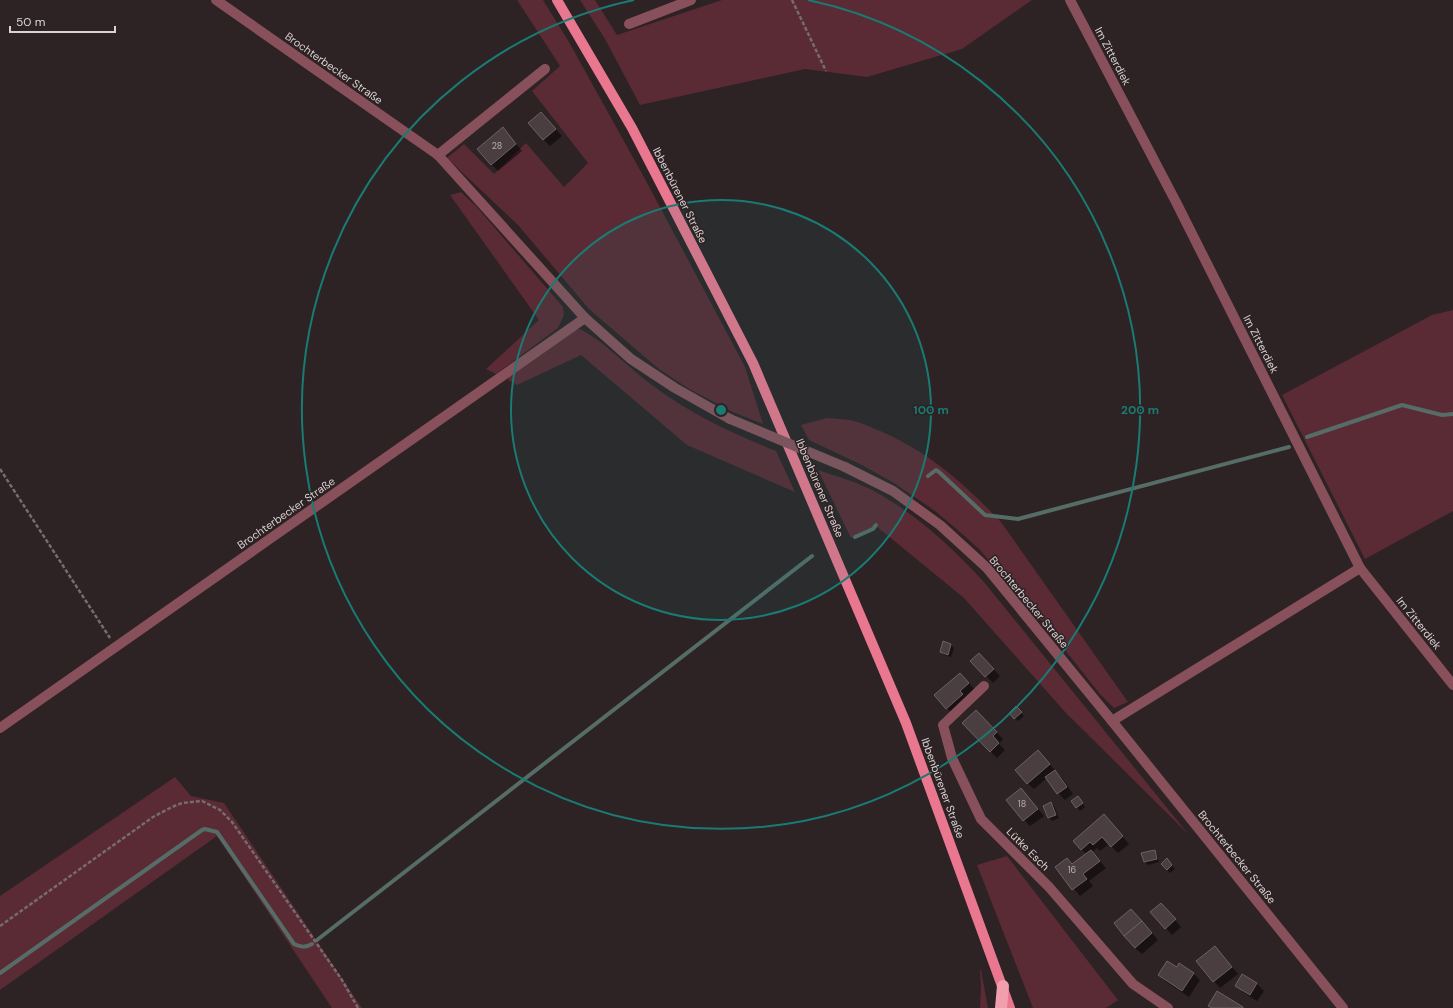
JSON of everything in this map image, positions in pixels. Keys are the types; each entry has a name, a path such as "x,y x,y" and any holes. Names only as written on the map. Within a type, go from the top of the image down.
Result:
{"highway":[{"path":"1001,1008 1003,986"}],"main road":[{"name":"Ibbenbürener Straße","path":"557,0 632,128 753,363 906,723 1010,1008"}],"street":[{"name":"Brochterbecker Straße","path":"216,0 438,156 585,318 631,358 675,388 730,419 845,467 892,491 940,525 987,568 1343,1008"},
{"path":"629,24 691,0"},
{"name":"Im Zitterdiek","path":"1070,0 1176,202 1360,568 1453,685"},
{"path":"438,156 545,69"},
{"name":"Brochterbecker Straße","path":"0,728 585,318"},
{"path":"1112,721 1360,568"},
{"name":"Lütke Esch","path":"984,686 943,725 952,758 981,819 1049,887 1133,984 1168,1008"}],"path":[{"path":"792,0 826,71"},
{"path":"0,469 116,647"},
{"path":"0,926 153,817 182,803 202,802 220,810 232,822 342,980 358,1008"}],"shaded area":[{"path":"517,0 543,0 569,42 645,179 745,367 763,424 733,412 689,389 659,369 589,309 518,225 447,158 464,144 494,174 526,143 564,187 588,163 532,91 560,66"},
{"path":"580,0 595,0 617,35 722,0 1032,0 962,49 867,77 805,69 640,105 605,39"},
{"path":"461,192 476,206 563,307 564,315 558,328 496,374 486,369 539,320 450,195"},
{"path":"1453,310 1453,511 1365,559 1282,395 1432,315"},
{"path":"580,329 599,341 643,378 681,405 727,430 776,451 795,492 687,445 581,355 517,385 508,380 509,376 574,330"},
{"path":"827,418 848,420 864,424 898,439 945,470 974,495 1001,522 1128,702 1114,708 1099,693 1046,626 979,549 935,511 894,483 862,465 809,440 801,425"},
{"path":"818,470 858,484 886,498 917,519 945,543 984,582 1189,835 1065,712 964,598 876,526 851,538"},
{"path":"175,777 191,796 224,803 362,1008 332,1008 217,836 0,990 0,896"},
{"path":"1007,856 1118,1000 1106,1008 1033,1008 977,865"},
{"path":"981,970 988,1008 980,1008"}],"building":[{"path":"541,112 556,129 543,140 528,123"},
{"path":"503,127 516,144 491,165 477,149"},
{"path":"943,641 951,644 948,655 940,652"},
{"path":"979,653 994,669 985,677 970,661"},
{"path":"960,673 969,683 960,691 963,694 946,709 934,695"},
{"path":"1016,706 1022,712 1014,719 1009,713"},
{"path":"976,710 997,732 993,736 999,743 990,752 962,723"},
{"path":"1038,750 1050,764 1027,784 1015,770"},
{"path":"1055,770 1067,787 1057,794 1045,777"},
{"path":"1021,788 1038,809 1023,821 1006,800"},
{"path":"1078,796 1083,803 1076,808 1071,801"},
{"path":"1051,802 1056,815 1048,818 1043,806"},
{"path":"1104,814 1123,836 1111,847 1102,837 1093,845 1090,842 1081,850 1073,841"},
{"path":"1091,850 1100,861 1083,874 1087,879 1072,890 1055,867 1067,858 1072,864"},
{"path":"1155,850 1157,859 1144,862 1141,853"},
{"path":"1167,858 1172,865 1167,870 1161,864"},
{"path":"1161,903 1176,919 1165,929 1150,912"},
{"path":"1131,909 1142,921 1124,936 1114,923"},
{"path":"1142,921 1152,933 1135,948 1124,936"},
{"path":"1215,946 1232,967 1213,982 1196,961"},
{"path":"1167,961 1177,967 1179,963 1194,973 1182,991 1158,975"},
{"path":"1242,974 1257,983 1250,995 1235,986"},
{"path":"1217,991 1243,1008 1212,1008 1208,1006"}],"waterway":[{"path":"1307,437 1402,405 1442,415 1453,414"},
{"path":"928,476 936,470 939,472 985,515 1018,519 1289,447"},
{"path":"855,537 873,529 876,525"},
{"path":"317,940 812,556"},
{"path":"0,973 205,829 217,832 294,944 303,947 312,944"}]}
